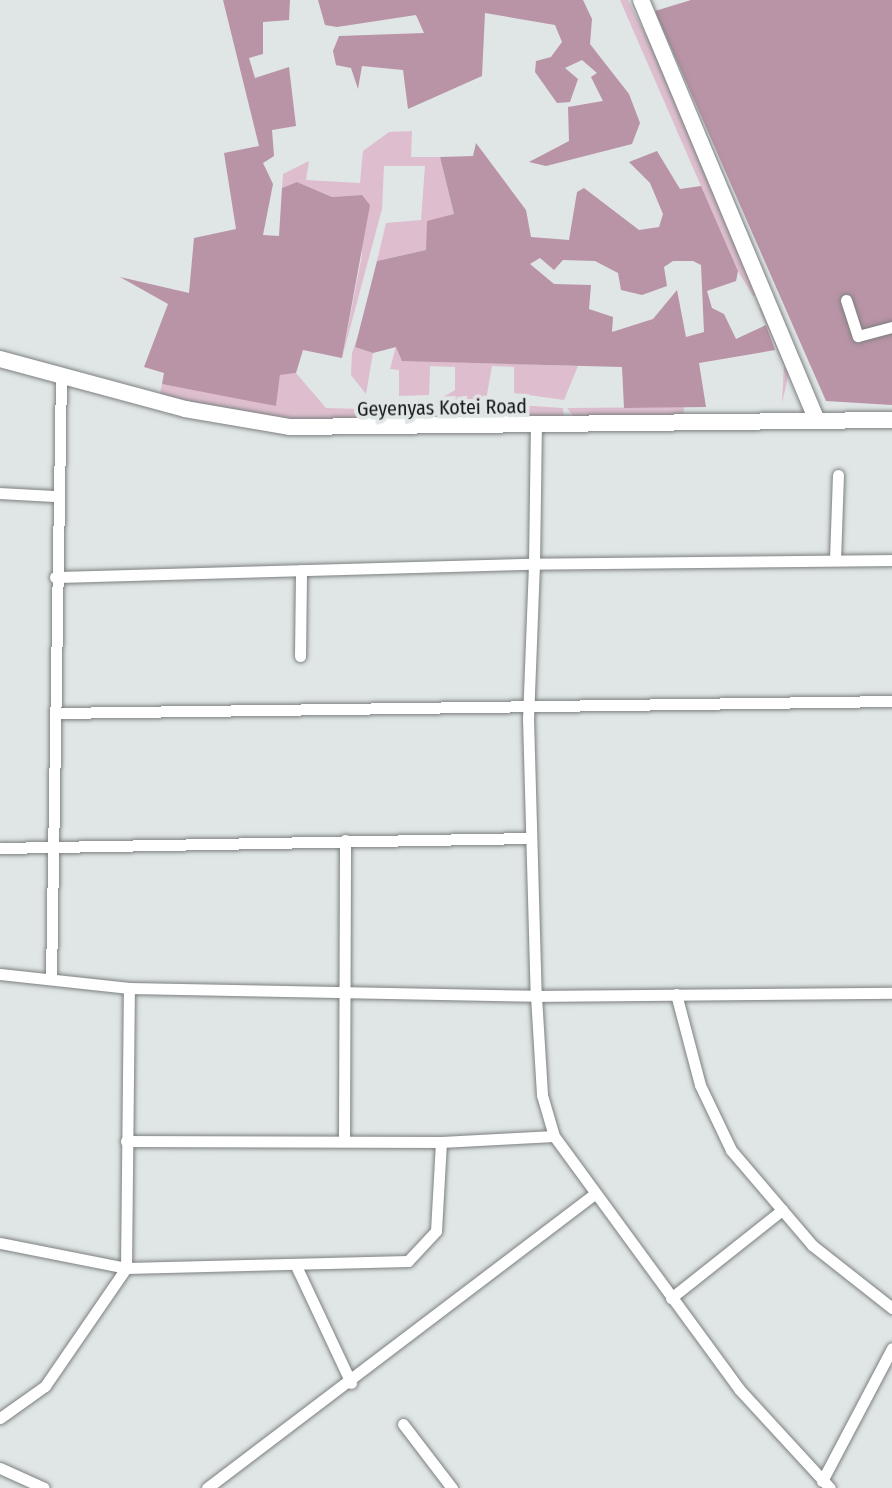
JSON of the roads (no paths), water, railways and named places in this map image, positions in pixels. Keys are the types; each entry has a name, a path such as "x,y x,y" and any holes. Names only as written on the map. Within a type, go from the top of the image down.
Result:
{"street":[{"path":"641,0 817,420"},
{"path":"846,300 858,336 892,327"},
{"name":"Geyenyas Kotei Road","path":"0,359 268,425 536,426 892,420"},
{"path":"51,979 57,849 53,496 61,374"},
{"path":"536,426 528,707 531,838 542,1095 554,1136 671,1298 778,1438 826,1484 892,1348"},
{"path":"835,560 838,475"},
{"path":"0,493 53,496"},
{"path":"55,577 534,564 892,560"},
{"path":"300,656 301,570"},
{"path":"56,713 892,701"},
{"path":"0,848 531,838"},
{"path":"344,1141 345,840"},
{"path":"0,974 129,988 344,989 536,996 892,993"},
{"path":"0,1418 45,1386 126,1268 129,988"},
{"path":"676,994 711,1116 782,1210 838,1269 892,1308"},
{"path":"126,1141 441,1142 554,1136"},
{"path":"0,1243 126,1268 297,1268 419,1256 439,1216 441,1142"},
{"path":"207,1488 351,1383 595,1194"},
{"path":"671,1298 782,1210"},
{"path":"297,1268 351,1383"},
{"path":"403,1424 452,1488"},
{"path":"0,1468 44,1488"}]}
